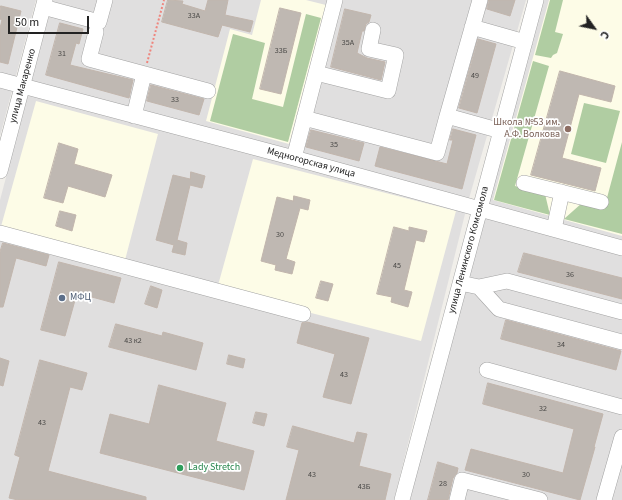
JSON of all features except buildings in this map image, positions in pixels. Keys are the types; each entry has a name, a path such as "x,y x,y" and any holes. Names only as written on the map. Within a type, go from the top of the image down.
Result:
{"street":[{"path":"44,4 99,22 105,0"},
{"path":"294,158 335,0"},
{"path":"304,118 437,153 480,0"},
{"name":"улица Ленинского Комсомола","path":"402,500 536,0"},
{"name":"улица Макаренко","path":"0,171 44,4"},
{"path":"472,27 525,42"},
{"path":"316,73 388,91 396,55 369,49 373,30"},
{"path":"96,32 89,59 208,91"},
{"path":"134,116 144,74"},
{"name":"Медногорская улица","path":"0,80 294,158 622,248"},
{"path":"447,116 501,131"},
{"path":"524,183 601,202"},
{"path":"554,229 562,192"},
{"path":"0,233 303,314"},
{"path":"460,283 479,287 507,282 622,312"},
{"path":"499,309 507,282"},
{"path":"479,287 499,309 622,342"},
{"path":"487,370 622,407"},
{"path":"604,500 621,441"},
{"path":"457,500 462,480 540,500"}],"path":[{"path":"144,74 164,0"}],"shaded area":[{"path":"0,0 36,0 0,136"},
{"path":"53,0 526,0 468,202 394,500 0,500 0,200"},
{"path":"261,0 306,0 326,5 289,144 206,121 230,29 252,35"},
{"path":"542,0 622,0 622,500 410,500 483,206"},
{"name":"Школа №53 им. А.Ф. Волкова","path":"549,0 622,0 622,236 493,200"},
{"path":"36,101 158,134 124,264 0,230"},
{"path":"253,159 456,211 421,341 217,289"}],"green space":[{"path":"550,0 563,0 555,32 563,34 557,53 551,58 535,55"},
{"path":"306,14 321,18 288,142 210,121 233,34 265,43 252,99 283,107"},
{"path":"533,61 549,66 515,186 545,194 550,215 494,200"},
{"path":"584,103 620,111 606,163 571,154"},
{"path":"622,142 622,234 564,219 582,203 604,209"}],"place":[{"name":"Школа №53 им. А.Ф. Волкова","path":"568,129"},
{"name":"МФЦ","path":"62,298"},
{"name":"Lady Stretch","path":"180,468"}]}
